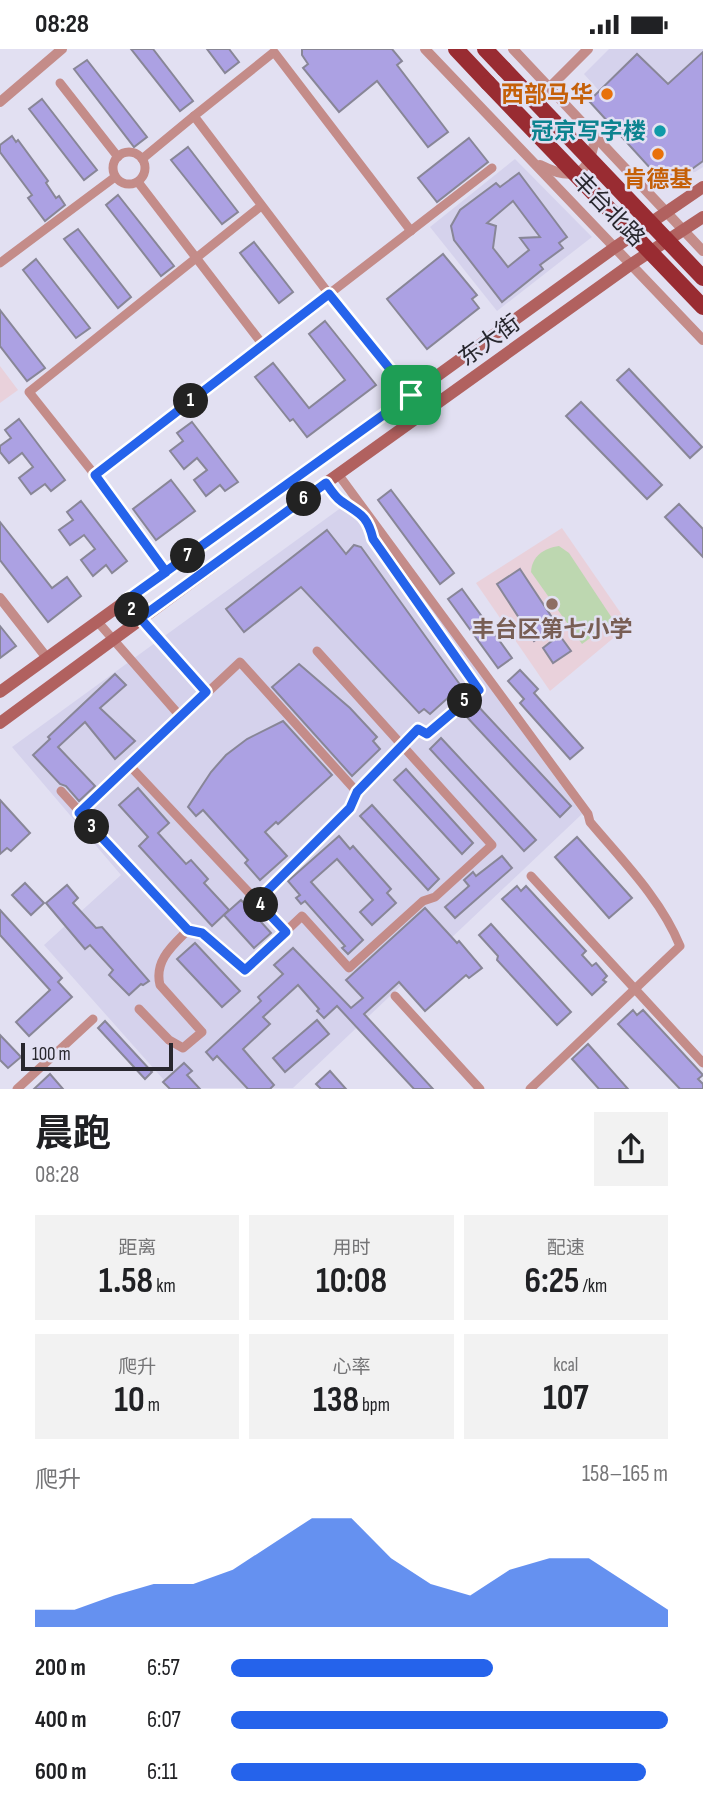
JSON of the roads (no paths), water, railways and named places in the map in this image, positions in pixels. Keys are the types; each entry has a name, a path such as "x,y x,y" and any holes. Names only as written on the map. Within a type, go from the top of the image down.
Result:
{"highway":[{"name":"丰台北路","path":"456,49 703,307"},
{"name":"丰台北路","path":"485,49 703,278"}],"main road":[{"name":"东大街","path":"0,692 614,248 703,187"},
{"name":"东大街","path":"0,723 338,474 631,265 703,217"}],"street":[{"path":"0,102 62,49"},
{"name":"丰台北路","path":"425,49 703,340"},
{"name":"丰台北路","path":"513,49 703,251"},
{"path":"549,88 589,49"},
{"path":"142,159 274,52 411,231"},
{"path":"60,83 118,157"},
{"path":"194,116 329,294 411,395"},
{"path":"531,160 555,172 569,174 581,170 588,165 595,138"},
{"path":"128,152 142,159 145,174 138,182 128,185 115,177 113,167 118,157 128,152"},
{"path":"95,475 492,169"},
{"path":"0,263 115,177"},
{"path":"138,182 263,345"},
{"path":"166,572 95,475 29,392 261,206"},
{"path":"338,474 588,814 590,822 637,878 672,926 680,946 530,1089"},
{"path":"257,901 350,808 357,792 418,729 427,734 479,690 373,539 370,526 357,510 339,500 326,483"},
{"path":"0,598 47,657"},
{"path":"125,601 206,692"},
{"path":"97,621 180,716"},
{"path":"61,791 188,930 202,933 245,970 302,916 349,968 423,901 435,897 492,845 317,651"},
{"path":"79,813 240,661 357,792"},
{"path":"129,765 286,932"},
{"path":"531,876 703,1063"},
{"path":"139,1009 169,1040 183,1048 202,1032 160,985 158,976 163,957 188,930"},
{"path":"395,996 480,1089"},
{"path":"17,1089 93,1019"}],"place":[{"name":"西部马华","path":"607,94"},
{"name":"冠京写字楼","path":"660,131"},
{"name":"肯德基","path":"658,154"},
{"name":"丰台区第七小学","path":"552,604"}]}
